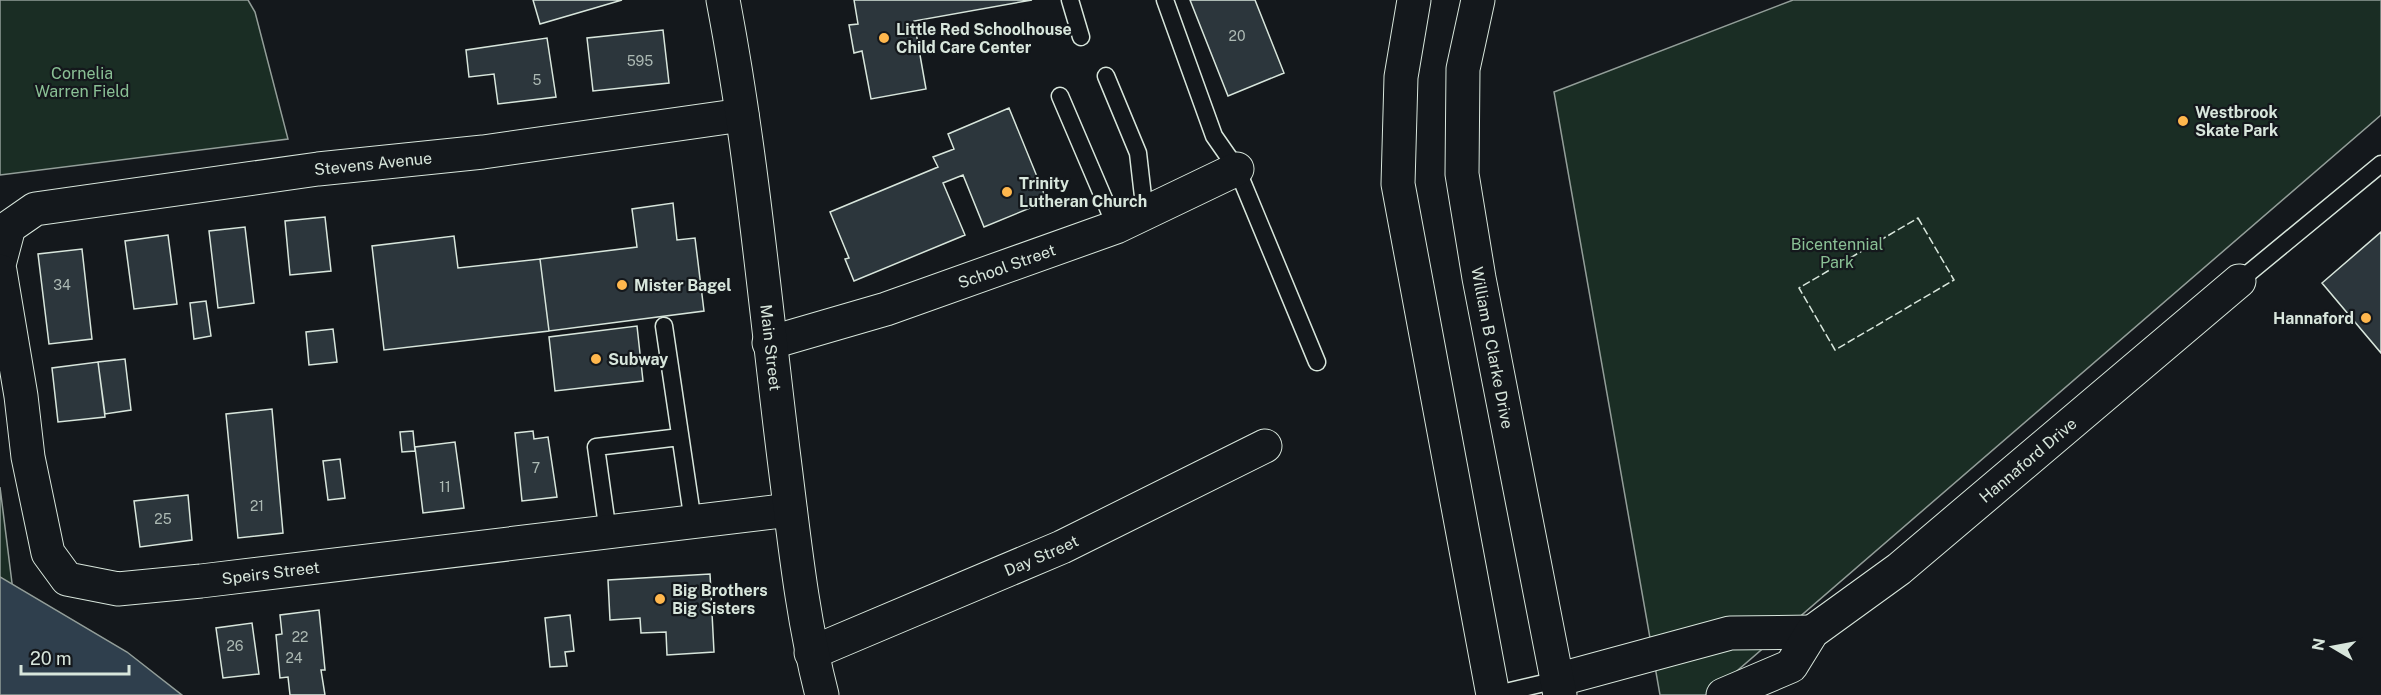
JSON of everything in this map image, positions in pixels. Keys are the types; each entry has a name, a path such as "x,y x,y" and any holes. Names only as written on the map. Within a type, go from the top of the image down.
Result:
{"main road":[{"name":"Main Street","path":"723,0 742,115 790,510 811,653 822,695"},
{"path":"1414,0 1401,77 1398,184 1493,695"},
{"name":"William B Clarke Drive","path":"1478,0 1463,69 1462,174 1479,278 1558,687"},
{"name":"Stevens Avenue","path":"0,261 9,227 35,209 318,170 483,152 742,115"},
{"name":"School Street","path":"769,343 886,309 1116,227 1238,169"},
{"name":"Speirs Street","path":"0,271 21,396 28,458 48,554 67,579 118,589 790,510"},
{"name":"Hannaford Drive","path":"1723,695 1791,666 1812,632 1899,569 2239,281"},
{"name":"Day Street","path":"811,653 1062,547 1265,446"},
{"path":"1558,687 1730,633 1812,632"}],"lane":[{"path":"1070,0 1081,37"},
{"path":"1165,0 1214,136 1238,169 1317,362"},
{"path":"1106,76 1138,153 1146,214"},
{"path":"1060,96 1116,227"},
{"path":"2239,281 2381,164"},
{"path":"664,326 693,522"},
{"path":"609,533 596,447 680,437"},
{"path":"1493,695 1558,687"}],"green space":[{"name":"Cornelia Warren Field","path":"0,0 248,0 255,12 288,139 0,175"},
{"name":"Bicentennial Park","path":"1793,0 2381,0 2381,115 1709,695 1660,695 1554,92"},
{"path":"0,487 13,591 0,581"}],"water":[{"path":"0,577 127,652 182,695 0,695"}],"building":[{"path":"533,0 622,0 540,24"},
{"name":"Little Red Schoolhouse Child Care Center","path":"854,0 1032,0 914,21 926,89 871,99 862,51 854,53 849,25 858,24"},
{"path":"1190,0 1255,0 1284,73 1228,96"},
{"path":"663,30 669,83 593,91 587,38"},
{"path":"547,38 556,97 498,104 494,74 469,77 466,50"},
{"name":"Trinity Lutheran Church","path":"1009,108 1047,201 984,227 963,175 943,183 965,235 854,281 845,259 849,258 830,212 938,167 933,157 954,149 948,134"},
{"name":"Mister Bagel","path":"673,203 677,240 695,238 704,311 549,331 540,259 637,247 632,209"},
{"path":"325,217 331,271 290,275 285,221"},
{"path":"245,227 254,303 218,308 209,231"},
{"name":"Hannaford","path":"2381,232 2381,353 2322,283"},
{"path":"168,235 177,304 134,309 125,241"},
{"path":"454,236 458,268 540,259 549,331 384,350 372,246"},
{"path":"82,249 92,339 49,344 38,254"},
{"path":"206,301 211,336 194,339 190,303"},
{"name":"Subway","path":"637,326 643,381 555,391 549,337"},
{"path":"333,329 337,362 309,365 306,332"},
{"path":"125,359 131,410 105,414 98,362"},
{"path":"98,362 105,417 58,422 52,368"},
{"path":"272,409 283,533 238,538 226,414"},
{"path":"413,431 415,451 402,452 400,432"},
{"path":"533,431 534,439 548,437 557,497 522,501 515,433"},
{"path":"455,442 464,508 423,513 415,447"},
{"path":"340,459 345,498 328,500 323,461"},
{"path":"188,495 192,540 140,547 134,501"},
{"name":"Big Brothers Big Sisters","path":"710,574 714,652 667,655 666,632 641,633 640,618 610,620 608,580"},
{"path":"319,610 325,670 321,670 325,695 290,695 288,677 280,678 276,635 282,634 280,615"},
{"path":"570,615 574,651 565,652 567,666 550,667 545,618"},
{"path":"252,623 259,674 223,678 216,628"}],"fence":[{"path":"1918,218 1954,280 1835,350 1799,288 1918,218"}],"place":[{"name":"Little Red Schoolhouse Child Care Center","path":"884,38"},
{"name":"Westbrook Skate Park","path":"2183,121"},
{"name":"Trinity Lutheran Church","path":"1007,192"},
{"name":"Mister Bagel","path":"622,285"},
{"name":"Hannaford","path":"2366,318"},
{"name":"Subway","path":"596,359"},
{"name":"Big Brothers Big Sisters","path":"660,599"}]}
